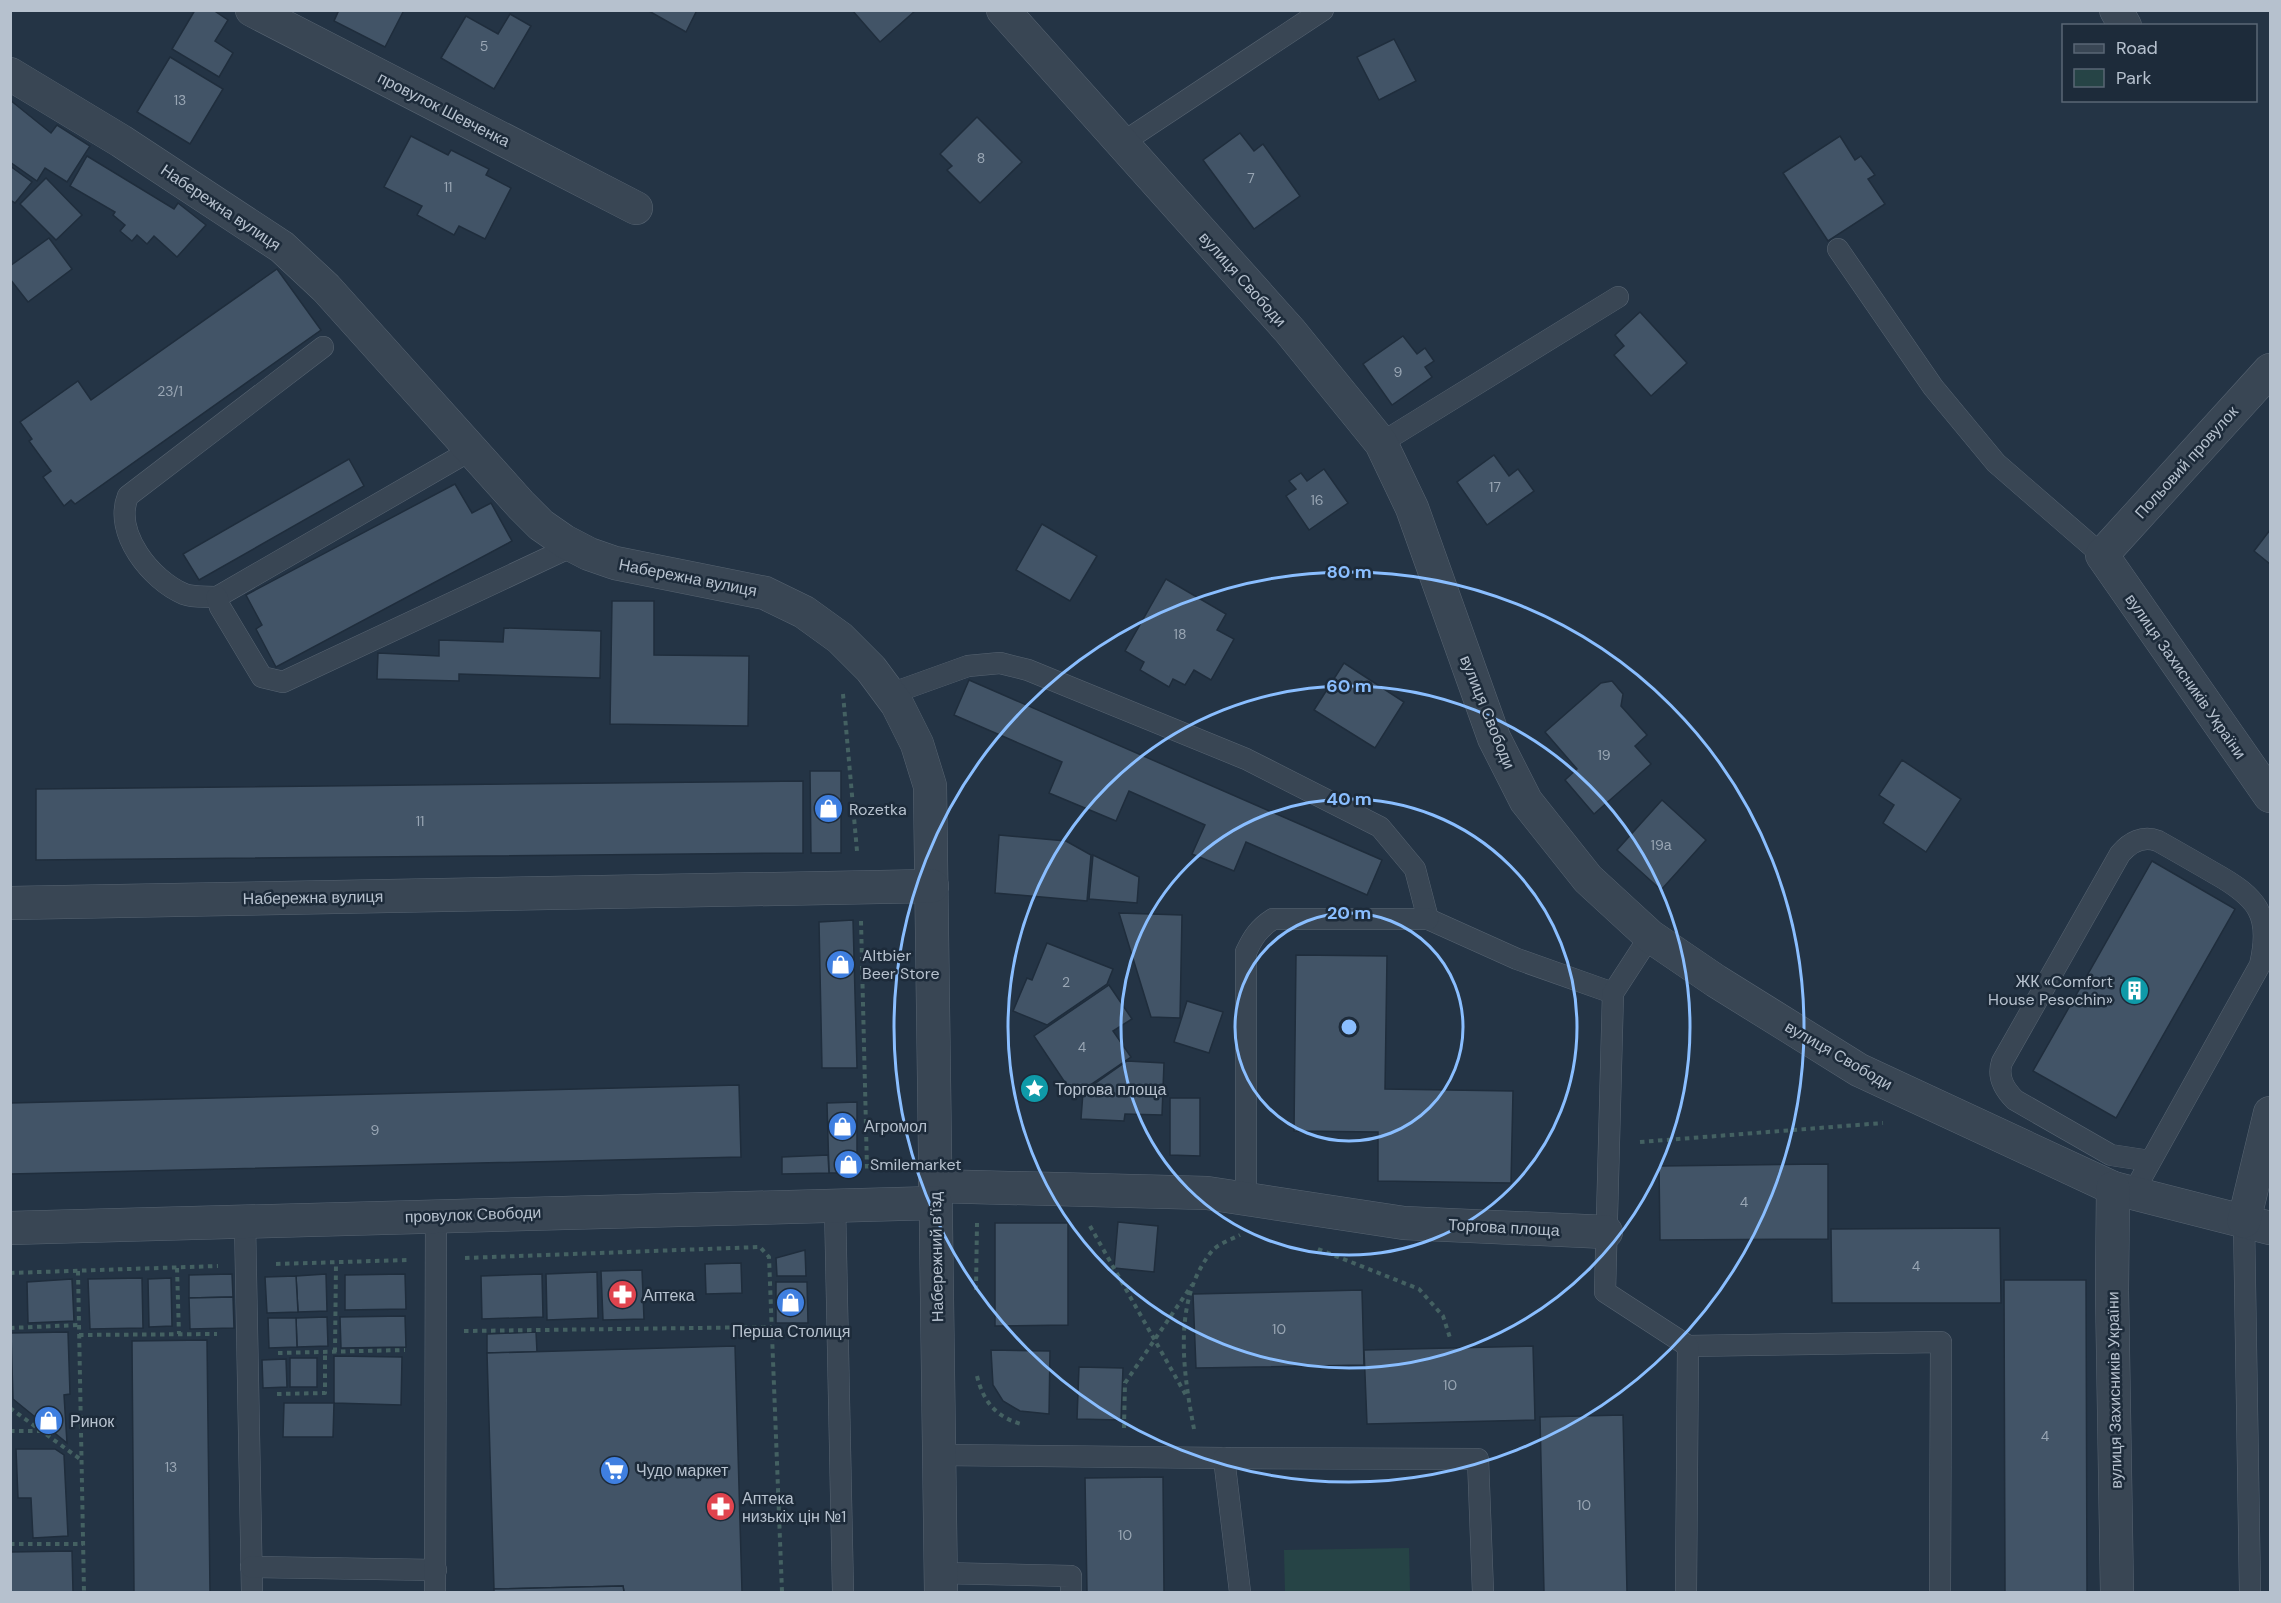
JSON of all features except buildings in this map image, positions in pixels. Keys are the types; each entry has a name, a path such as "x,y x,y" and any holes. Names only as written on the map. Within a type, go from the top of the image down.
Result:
{"street":[{"name":"провулок Шевченка","path":"252,10 636,208"},
{"name":"вулиця Свободи","path":"1003,10 1290,331 1381,444 1412,508 1494,738 1526,801 1588,879 1650,936 1716,981 1858,1070 2123,1190 2257,1225"},
{"path":"2116,10 2124,24"},
{"name":"Набережна вулиця","path":"10,74 121,141 282,246 326,288 541,525 573,546 615,563 765,592 804,612 840,638 890,694 917,744 930,786 932,886 10,903"},
{"name":"Польовий провулок","path":"2102,555 2271,370"},
{"name":"вулиця Захисників України","path":"2102,555 2271,796"},
{"name":"Набережний в’їзд","path":"932,886 941,1583"},
{"path":"2257,1225 2271,1113"},
{"name":"вулиця Захисників України","path":"2117,1593 2123,1190"},
{"name":"Торгова площа","path":"935,1195 1207,1193 1404,1223 1606,1232"},
{"name":"провулок Свободи","path":"10,1228 867,1204 935,1195"}],"lane":[{"path":"1122,143 1323,10"},
{"path":"1838,249 1933,387 1996,463 2102,555"},
{"path":"1381,444 1618,297"},
{"path":"323,347 128,496 123,517 128,534 148,566 164,583 187,595 217,597 473,450"},
{"path":"217,597 220,607 262,677 283,682 573,546"},
{"path":"890,694 968,666 1000,663 1028,670 1246,759 1380,826 1415,869 1428,919"},
{"path":"2123,1190 2150,1161 2260,965 2265,936 2261,914 2249,894 2158,841 2148,838 2133,842 2120,854 2002,1062 2000,1071 2002,1084 2015,1100 2111,1155 2150,1161"},
{"path":"1246,1200 1246,952 1261,927 1273,919 1428,919 1517,959 1613,993"},
{"path":"1650,936 1613,993 1605,1292 1688,1346 1941,1342 1940,1593"},
{"path":"835,1205 843,1593"},
{"path":"435,1593 436,1215"},
{"path":"245,1222 252,1593"},
{"path":"2250,1593 2257,1225"},
{"path":"1686,1593 1688,1346"},
{"path":"938,1455 1478,1459 1483,1593"},
{"path":"1224,1458 1240,1593"},
{"path":"251,1568 435,1570"},
{"path":"941,1583 1071,1576 1071,1593"}],"path":[{"path":"854,652 842,676 842,689 860,887 867,1204"},
{"path":"1609,1144 1888,1123"},
{"path":"976,1299 977,1218"},
{"path":"1090,1225 1188,1398"},
{"path":"1124,1428 1125,1383 1194,1282 1213,1249 1246,1232 1235,1230"},
{"path":"1309,1246 1350,1260 1419,1289 1443,1317 1451,1341"},
{"path":"10,1273 760,1247 769,1257 782,1593"},
{"path":"335,1352 336,1262"},
{"path":"177,1268 179,1334"},
{"path":"78,1271 84,1593"},
{"path":"1194,1282 1184,1323 1188,1398 1194,1429"},
{"path":"10,1328 79,1325"},
{"path":"79,1335 179,1334 247,1344 335,1352 436,1340 772,1327"},
{"path":"249,1395 325,1393 325,1352"},
{"path":"975,1369 980,1391 992,1410 1011,1421 1033,1427"},
{"path":"10,1408 81,1459"},
{"path":"1112,1428 1136,1428"},
{"path":"1183,1429 1206,1429"},
{"path":"10,1431 42,1431"},
{"path":"10,1544 83,1544"}],"green space":[{"path":"1409,1548 1410,1592 1285,1592 1284,1550"}],"place":[{"name":"Rozetka","path":"828,809"},
{"name":"Altbier Beer Store","path":"841,964"},
{"name":"ЖК «Comfort House Pesochin»","path":"2134,990"},
{"name":"Торгова площа","path":"1034,1089"},
{"name":"Агромол","path":"843,1126"},
{"name":"Smilemarket","path":"849,1164"},
{"name":"Аптека","path":"622,1295"},
{"name":"Перша Столиця","path":"791,1303"},
{"name":"Ринок","path":"49,1421"},
{"name":"Чудо маркет","path":"615,1470"},
{"name":"Аптека низькіх цін №1","path":"721,1507"}]}
